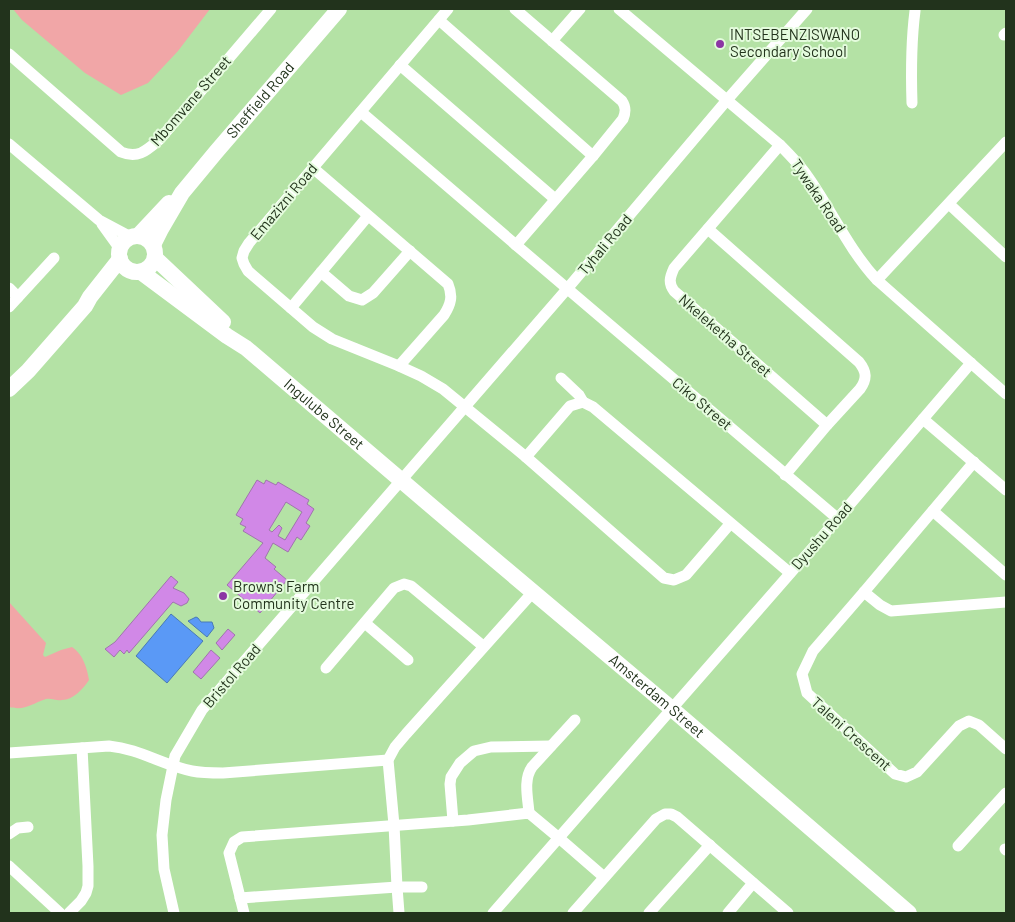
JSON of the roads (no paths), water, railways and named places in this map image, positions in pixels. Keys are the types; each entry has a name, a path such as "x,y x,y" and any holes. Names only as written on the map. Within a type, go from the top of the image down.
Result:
{"street":[{"name":"Mbomvane Street","path":"9,54 120,152 136,155 160,140 271,9"},
{"name":"Sheffield Road","path":"130,254 147,269 152,265 161,229 182,193 339,9"},
{"name":"Emazizni Road","path":"448,9 249,243 242,258 244,264 252,275 313,327 332,339 399,366 434,383 465,406 664,578 674,580 686,575 730,524"},
{"path":"515,9 622,101 625,106 623,119 516,245"},
{"path":"552,41 580,9"},
{"name":"Tywaka Road","path":"619,9 780,145 808,176 865,267 877,280 1006,394"},
{"name":"Tyhali Road","path":"402,481 807,9"},
{"path":"912,103 911,59 915,9"},
{"path":"439,20 593,156"},
{"path":"400,65 555,199"},
{"name":"Ciko Street","path":"361,112 837,518"},
{"path":"877,280 1006,142"},
{"name":"Ingulube Street","path":"9,144 99,220 130,254 227,336 246,348 402,481"},
{"name":"Nkeleketha Street","path":"780,145 674,268 670,277 670,284 674,291 827,425"},
{"path":"313,168 448,284 451,291 449,308 399,366"},
{"name":"Sheffield Road","path":"9,389 28,371 85,306 90,303 130,254 158,214 182,193"},
{"path":"949,204 1006,255"},
{"path":"291,308 368,216"},
{"path":"708,229 862,366 865,372 866,377 860,389 785,475"},
{"name":"Ingulube Street","path":"130,254 147,238 154,252 234,333 246,348"},
{"path":"321,272 349,296 362,300 374,293 410,251"},
{"path":"9,307 54,258"},
{"path":"9,288 18,297"},
{"name":"Dyushu Road","path":"493,913 790,573 970,363"},
{"path":"561,378 579,395 582,402"},
{"path":"526,457 570,406 582,402 593,406 790,573"},
{"path":"923,419 1006,490"},
{"name":"Taleni Crescent","path":"974,462 812,651 802,674 807,693 895,774 906,777 917,772 958,726 969,721 979,725 1006,749"},
{"name":"Amsterdam Street","path":"402,481 672,709 909,913"},
{"name":"Bristol Road","path":"174,913 164,869 162,835 166,800 175,756 202,710 402,481"},
{"path":"933,511 1006,576"},
{"path":"326,668 394,588 404,584 411,586 483,646"},
{"path":"400,913 388,760 395,747 406,734 533,592"},
{"path":"864,592 880,605 891,610 1006,602"},
{"path":"365,624 408,660"},
{"path":"529,813 528,773 532,766 575,720"},
{"path":"9,753 109,746 123,747 192,771 223,773 388,760"},
{"path":"453,821 451,777 460,763 474,751 491,746 551,746"},
{"path":"69,913 82,901 88,886 82,748"},
{"path":"958,846 1006,793"},
{"path":"244,913 230,853 234,842 242,836 453,821 529,813 604,877"},
{"path":"573,913 656,818 671,814 677,817 788,913"},
{"path":"9,834 18,828 28,827"},
{"path":"649,913 710,845"},
{"path":"9,866 60,913"},
{"path":"728,913 753,883"},
{"path":"240,898 397,887 422,887"}],"water":[{"path":"171,614 203,641 167,683 136,656"},
{"path":"196,617 201,622 212,622 214,628 207,637 188,621"}],"place":[{"name":"INTSEBENZISWANO Secondary School","path":"720,44"},
{"name":"Brown's Farm Community Centre","path":"223,596"}]}
